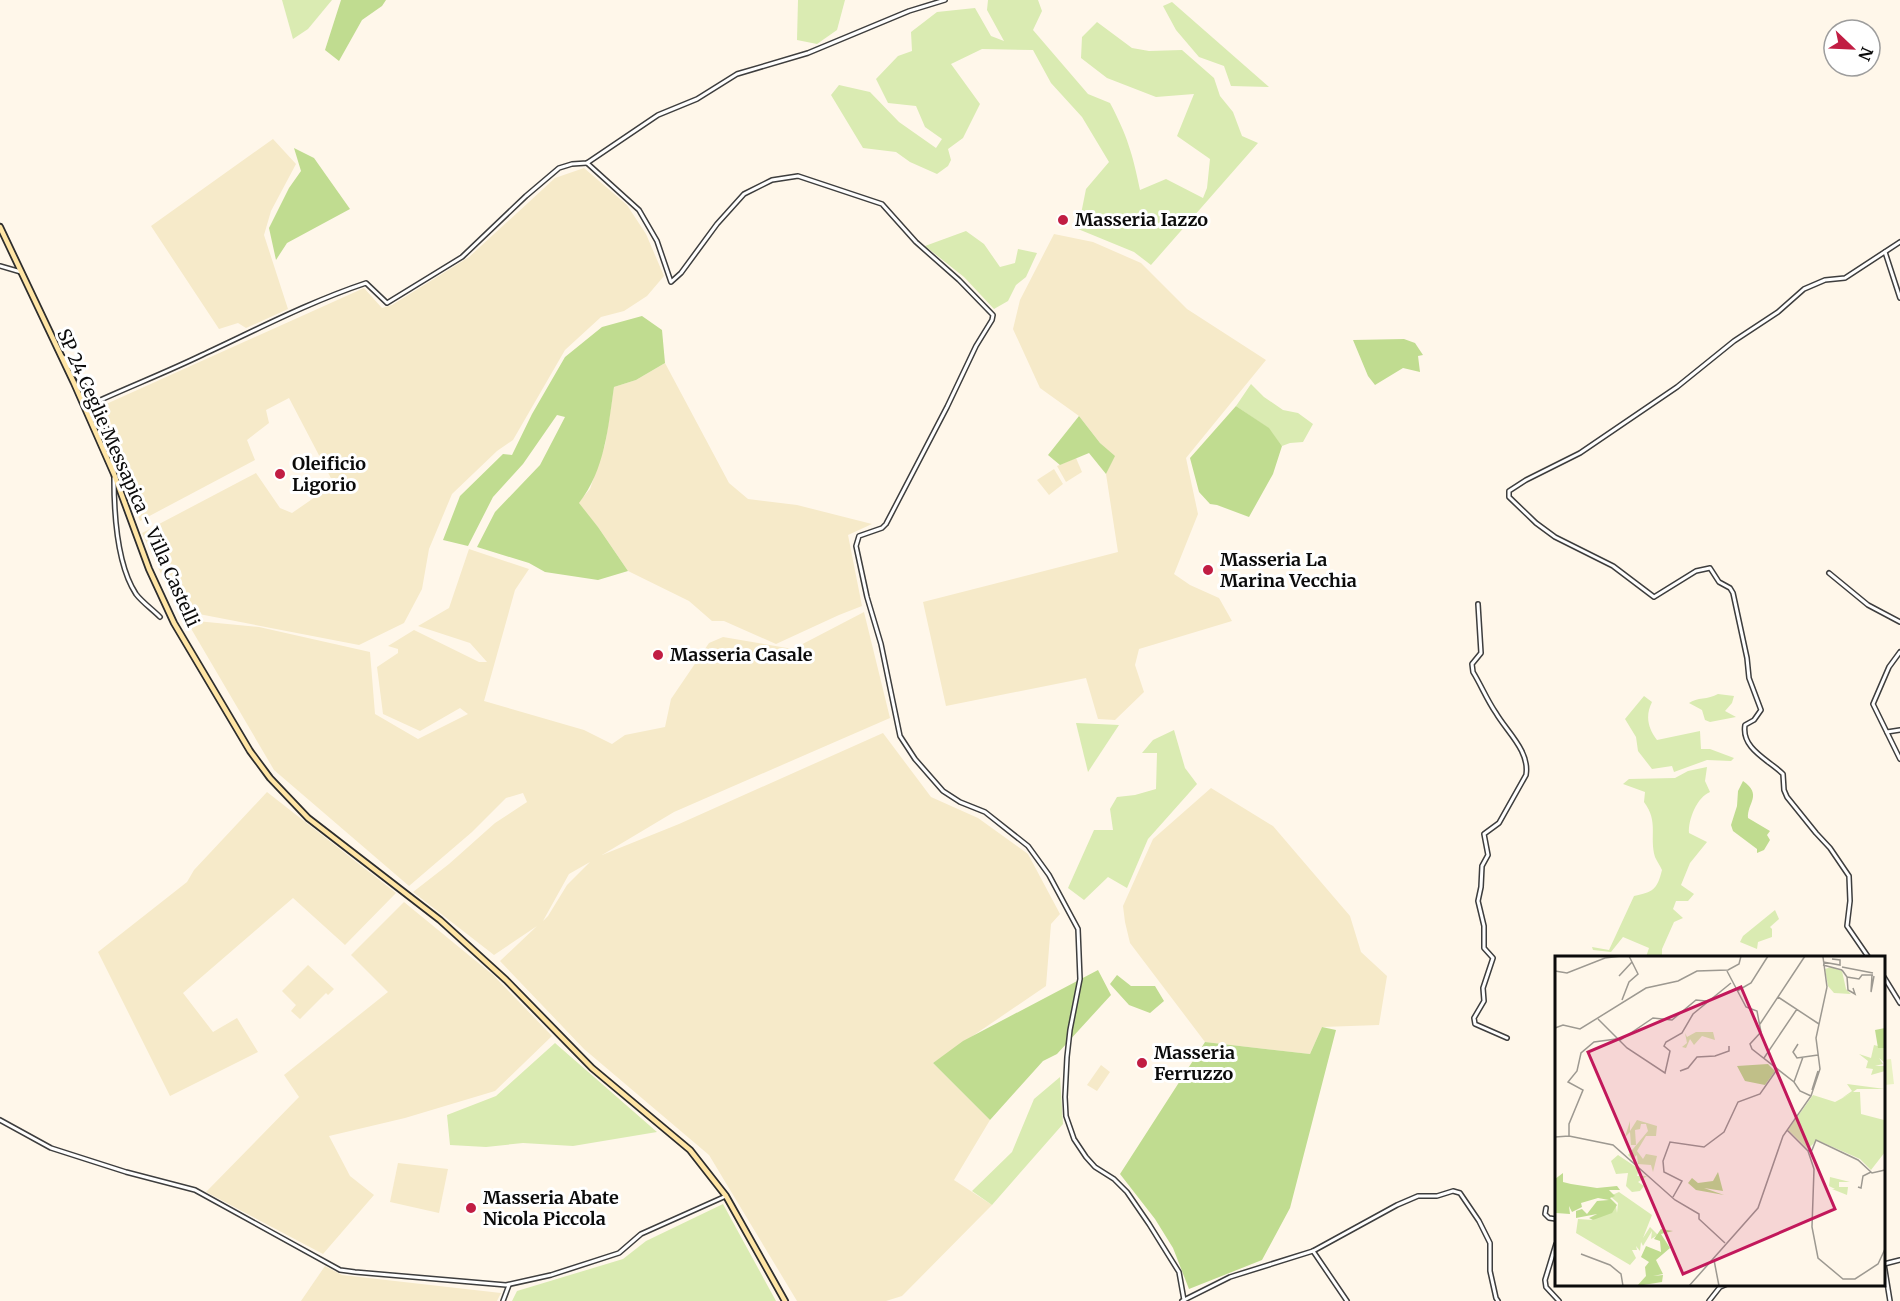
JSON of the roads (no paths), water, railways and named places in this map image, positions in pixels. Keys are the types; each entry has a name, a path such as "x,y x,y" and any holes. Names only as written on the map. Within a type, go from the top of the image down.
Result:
{"main road":[{"name":"SP 24 Ceglie Messapica - Villa Castelli","path":"0,226 114,474 149,568 174,623 250,751 270,778 308,818 440,920 592,1068 690,1150 726,1196 785,1301"}],"street":[{"path":"96,402 265,324 366,283 387,303 462,257 559,168 587,163 658,115 697,99 737,75 808,53 909,11 945,0"},
{"path":"587,163 639,210 657,241 671,282 681,273 717,224 744,194 772,180 798,176 882,204 916,242 959,280 993,315 886,524 882,528 859,536 856,546 867,597 881,644 900,736 915,759 943,791 960,802 985,812 1028,846 1049,875 1077,929 1080,980 1067,1057 1066,1116 1074,1139 1086,1157 1127,1192 1149,1224 1179,1272 1183,1300 1230,1277 1313,1251 1418,1196 1437,1196 1453,1191 1460,1193 1479,1221 1490,1243 1490,1270 1498,1301"},
{"path":"1868,956 1847,926 1850,902 1849,876 1835,854 1787,797 1784,790 1784,774 1749,746 1743,734 1745,725 1754,720 1761,711 1749,678 1733,593 1730,588 1719,582 1710,568 1696,571 1654,597 1613,566 1555,537 1536,523 1509,497 1509,492 1526,480 1580,453 1677,387 1734,341 1778,312 1804,289 1825,280 1845,278 1900,242"},
{"path":"1885,252 1900,298"},
{"path":"0,266 21,272"},
{"path":"60,353 96,402 111,440 114,500 126,576 137,595 160,617"},
{"path":"1829,573 1868,605 1900,622"},
{"path":"1478,604 1481,653 1472,664 1473,672 1496,714 1514,737 1528,768 1499,823 1484,834 1488,855 1482,866 1478,901 1484,926 1484,948 1493,958 1483,988 1484,1001 1474,1018 1475,1024 1507,1038"},
{"path":"1900,651 1889,667 1873,704 1900,759"},
{"path":"1887,732 1900,730"},
{"path":"1885,979 1900,1003"},
{"path":"0,1120 51,1148 126,1172 195,1190 340,1270 509,1284 551,1275 619,1253 641,1234 726,1196"},
{"path":"1546,1208 1545,1214 1555,1220"},
{"path":"1555,1250 1545,1280 1546,1287 1558,1301"},
{"path":"1313,1251 1347,1301"},
{"path":"1885,1264 1900,1260"},
{"path":"1885,1270 1890,1301"},
{"path":"503,1301 509,1284"},
{"path":"1709,1301 1722,1286"}],"place":[{"name":"Masseria Iazzo","path":"1063,220"},
{"name":"Oleificio Ligorio","path":"280,474"},
{"name":"Masseria La Marina Vecchia","path":"1208,570"},
{"name":"Masseria Casale","path":"658,655"},
{"name":"Masseria Ferruzzo","path":"1142,1063"},
{"name":"Masseria Abate Nicola Piccola","path":"471,1208"}]}
